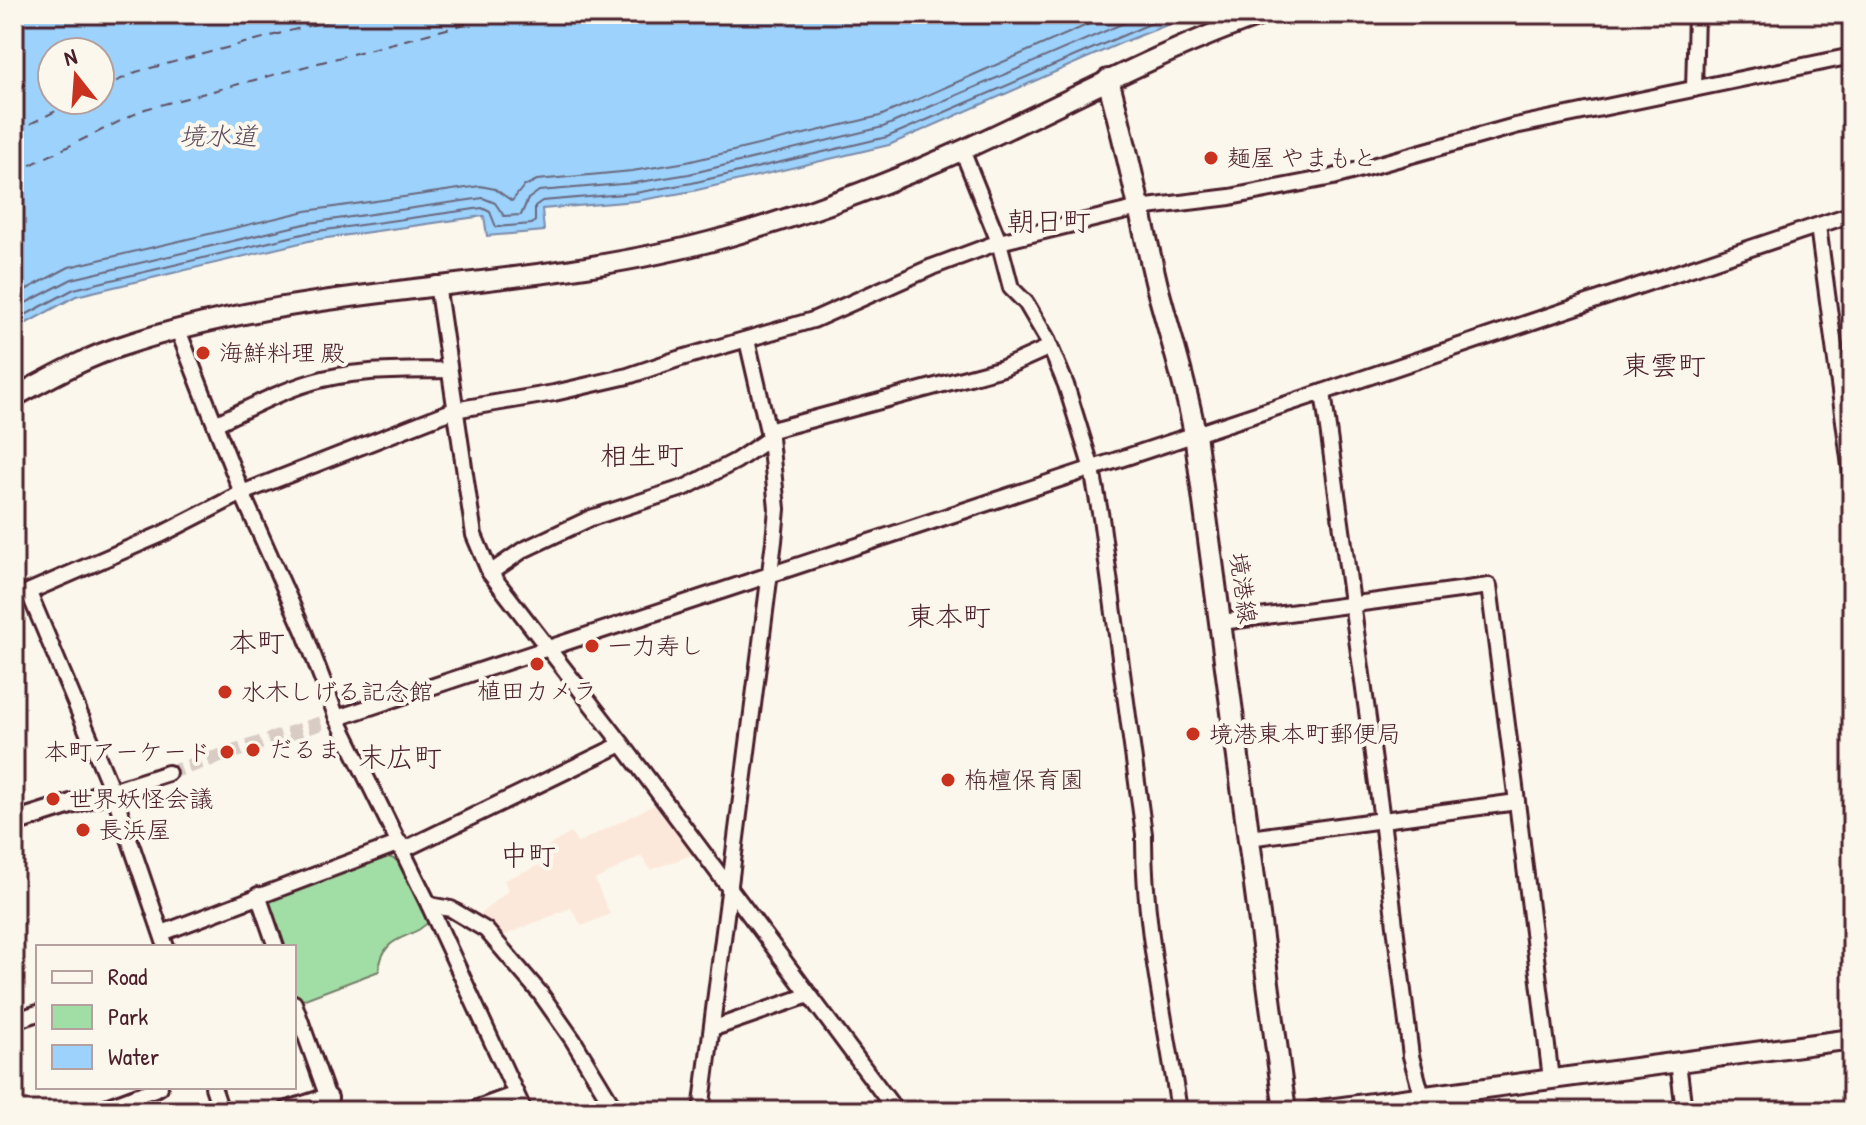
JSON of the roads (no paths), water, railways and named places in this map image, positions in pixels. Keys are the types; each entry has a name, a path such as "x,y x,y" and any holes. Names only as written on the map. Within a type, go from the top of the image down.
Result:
{"main road":[{"name":"境港線","path":"1108,80 1195,434 1285,1111"}],"street":[{"path":"14,397 120,346 178,330 327,299 525,275 672,251 798,214 899,177 1174,48 1265,14"},
{"path":"1694,89 1696,14"},
{"path":"622,744 401,846 258,895 164,940 112,791 21,595 162,534 242,493 454,410 598,383 813,320 932,267 999,242 1139,208 1230,197 1333,177 1515,126 1852,56"},
{"path":"962,150 999,242 1011,288 1026,303 1066,385 1092,469 1144,834 1149,913 1179,1111"},
{"path":"337,718 1852,214"},
{"path":"1818,226 1846,396 1852,481"},
{"path":"437,284 474,535 490,573 896,1111"},
{"path":"178,330 242,493 305,634 337,718 401,846 524,1111"},
{"path":"701,1111 777,509 769,435 747,340"},
{"path":"490,573 523,550 591,518 686,487 736,461 769,435 1003,368 1050,347"},
{"path":"215,424 279,393 313,382 370,371 448,370"},
{"path":"1323,392 1411,1056 1422,1096"},
{"path":"1222,622 1489,586 1551,1079"},
{"path":"14,822 168,773"},
{"path":"1249,838 1517,802"},
{"path":"258,895 275,945"},
{"path":"429,905 451,909 486,930 540,993 616,1111"},
{"path":"713,1026 809,995"},
{"path":"288,1111 328,1098 296,1009"},
{"path":"14,1021 36,1014"},
{"path":"1313,1111 1852,1039"},
{"path":"1678,1062 1684,1111"},
{"path":"95,1111 155,1089"},
{"path":"214,1089 221,1111"},
{"path":"469,1111 516,1094"}],"water":[{"name":"境水道","path":"14,14 1195,14 1121,43 889,145 693,191 636,201 542,209 544,231 487,236 484,216 313,240 76,296 14,330"}],"tunnel":[{"path":"168,773 337,718"}],"place":[{"name":"麺屋 やまもと","path":"1211,158"},
{"name":"海鮮料理 殿","path":"203,353"},
{"name":"一力寿し","path":"592,646"},
{"name":"植田カメラ","path":"537,664"},
{"name":"水木しげる記念館","path":"225,692"},
{"name":"境港東本町郵便局","path":"1193,734"},
{"name":"だるま","path":"253,750"},
{"name":"本町アーケード","path":"227,752"},
{"name":"栴檀保育園","path":"948,780"},
{"name":"世界妖怪会議","path":"53,799"},
{"name":"長浜屋","path":"83,830"}],"district":[{"name":"朝日町","path":"1049,221"},
{"name":"東雲町","path":"1664,365"},
{"name":"相生町","path":"642,455"},
{"name":"東本町","path":"949,616"},
{"name":"本町","path":"257,642"},
{"name":"末広町","path":"400,757"},
{"name":"中町","path":"528,855"}]}
